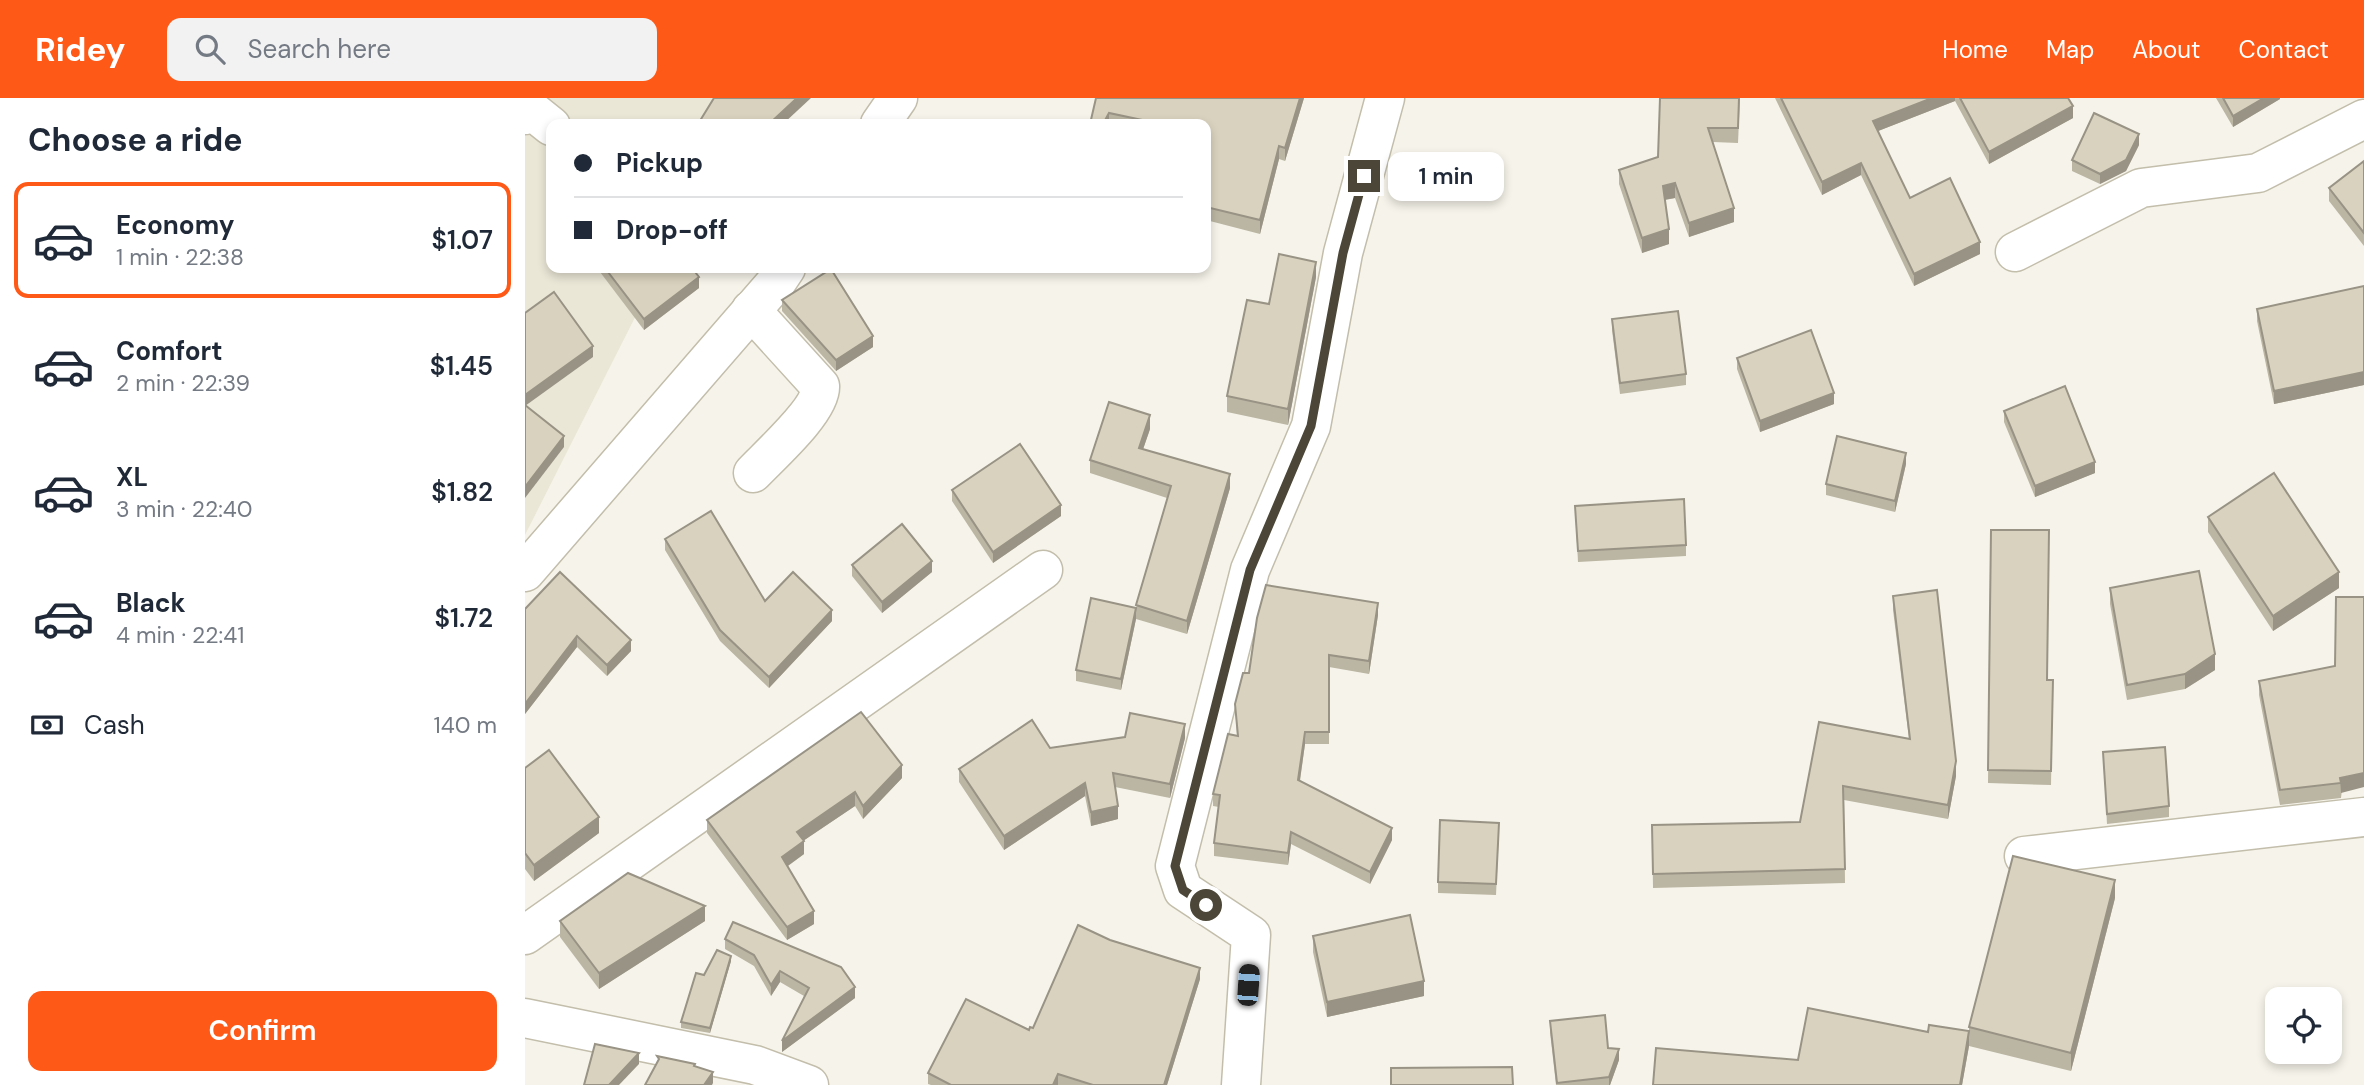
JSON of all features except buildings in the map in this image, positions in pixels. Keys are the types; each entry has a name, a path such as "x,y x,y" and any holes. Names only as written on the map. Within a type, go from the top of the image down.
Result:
{"street":[{"path":"883,119 898,98"},
{"path":"1241,1085 1251,935 1183,890 1175,866 1250,570 1311,426 1343,253 1385,98"},
{"path":"2015,252 2141,188 2258,173 2364,119"},
{"path":"525,572 751,310 772,273"},
{"path":"751,310 820,386 821,395 814,409 753,473"},
{"path":"525,934 1043,570"},
{"path":"2024,856 2364,817"},
{"path":"525,1018 755,1065 809,1085"}],"shaded area":[{"path":"525,98 745,98 734,119 546,119 546,273 657,273 525,535"}],"route":[{"path":"1206,905 1183,890 1175,866 1250,570 1311,426 1343,253 1364,176"}]}
